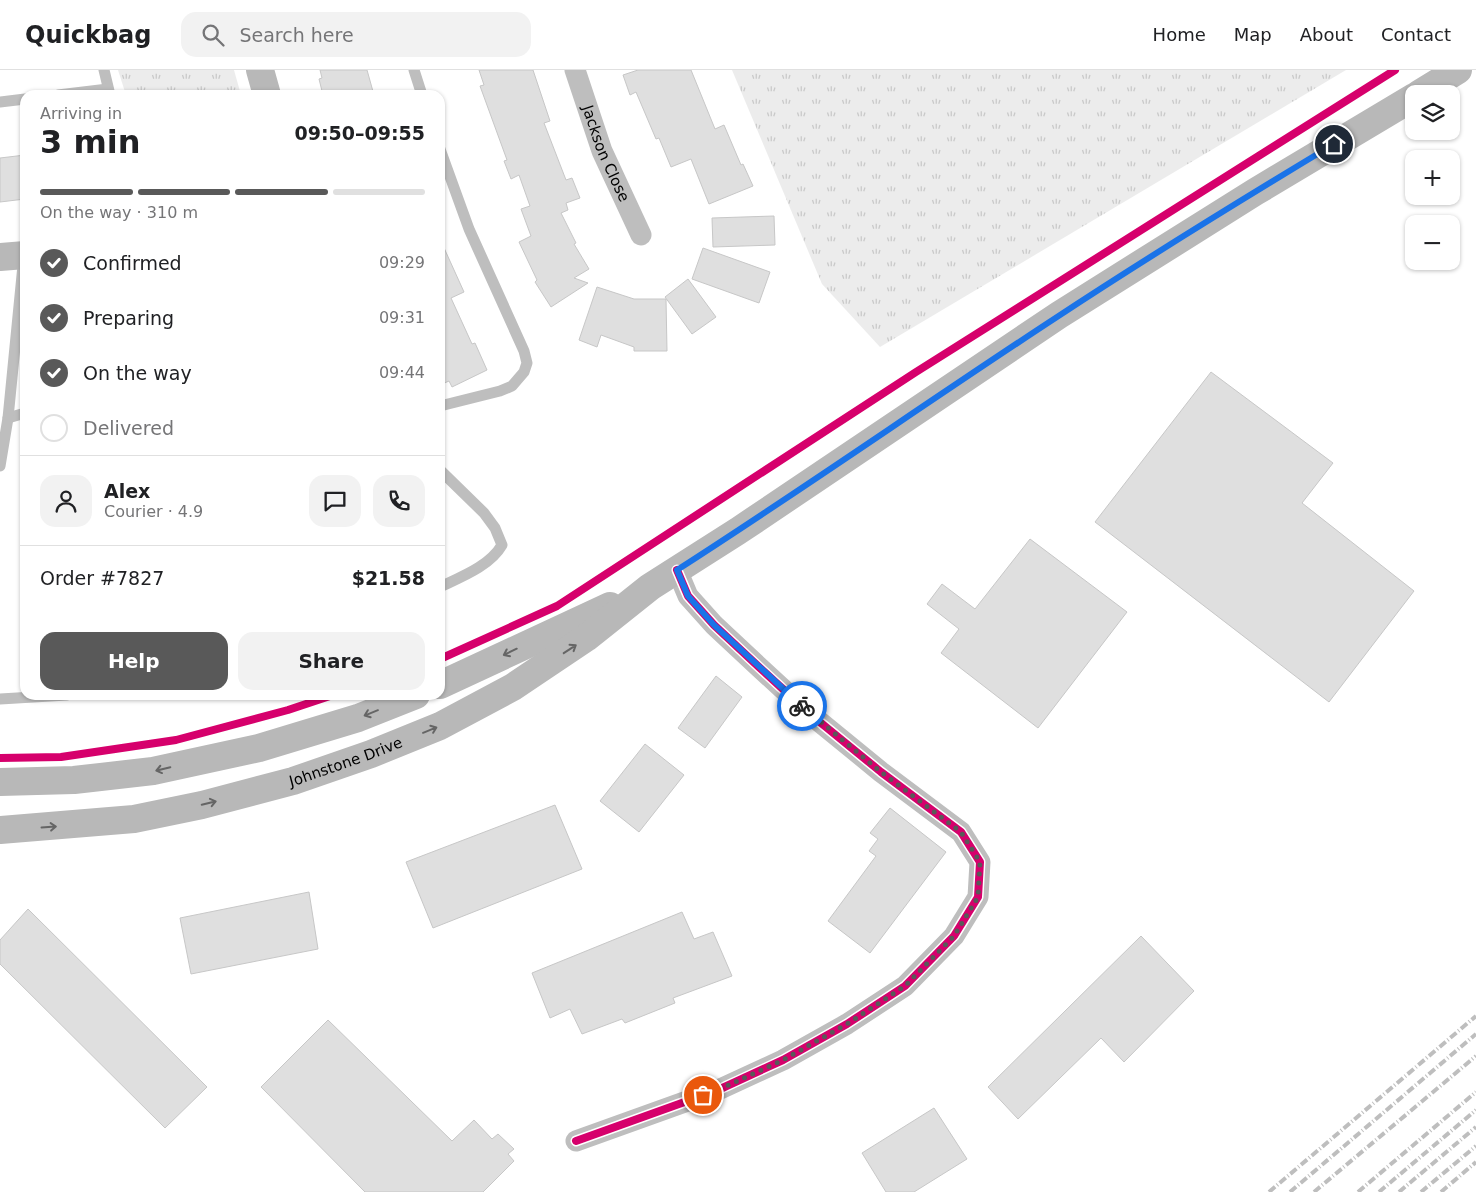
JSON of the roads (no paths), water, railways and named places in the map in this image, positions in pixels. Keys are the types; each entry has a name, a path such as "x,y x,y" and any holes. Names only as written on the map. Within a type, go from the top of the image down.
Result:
{"main road":[{"path":"260,70 266,90"},
{"path":"1434,85 1458,70"},
{"name":"Johnstone Drive","path":"0,830 134,819 202,805 294,781 371,754 440,726 513,687 586,638 650,587 738,531 1059,315 1255,192 1405,102"},
{"name":"Johnstone Drive","path":"445,683 650,587"},
{"path":"0,782 74,780 153,771 260,748 358,718 403,700"}],"street":[{"name":"Jackson Close","path":"575,70 602,152 642,235"},
{"path":"576,1141 718,1090 783,1060 847,1024 905,986 954,936 978,897 980,862 961,832 881,772 810,714 714,625 688,596 677,570"}],"lane":[{"path":"104,70 109,90"},
{"path":"414,70 420,90"},
{"path":"0,102 20,100"},
{"path":"445,163 469,228 524,351 527,363 524,372 512,386 500,391 445,405"},
{"path":"0,466 8,418 16,256"},
{"path":"8,418 20,414"},
{"path":"445,475 484,513 495,528 502,545 497,554 473,570 445,584"},
{"path":"0,699 20,698"}],"railway":[{"path":"1269,1192 1476,1016"},
{"path":"1290,1192 1476,1034"},
{"path":"1314,1192 1476,1056"},
{"path":"1358,1192 1476,1092"},
{"path":"1379,1192 1476,1110"},
{"path":"1399,1192 1476,1127"},
{"path":"1421,1192 1476,1146"},
{"path":"1441,1192 1476,1162"}]}
